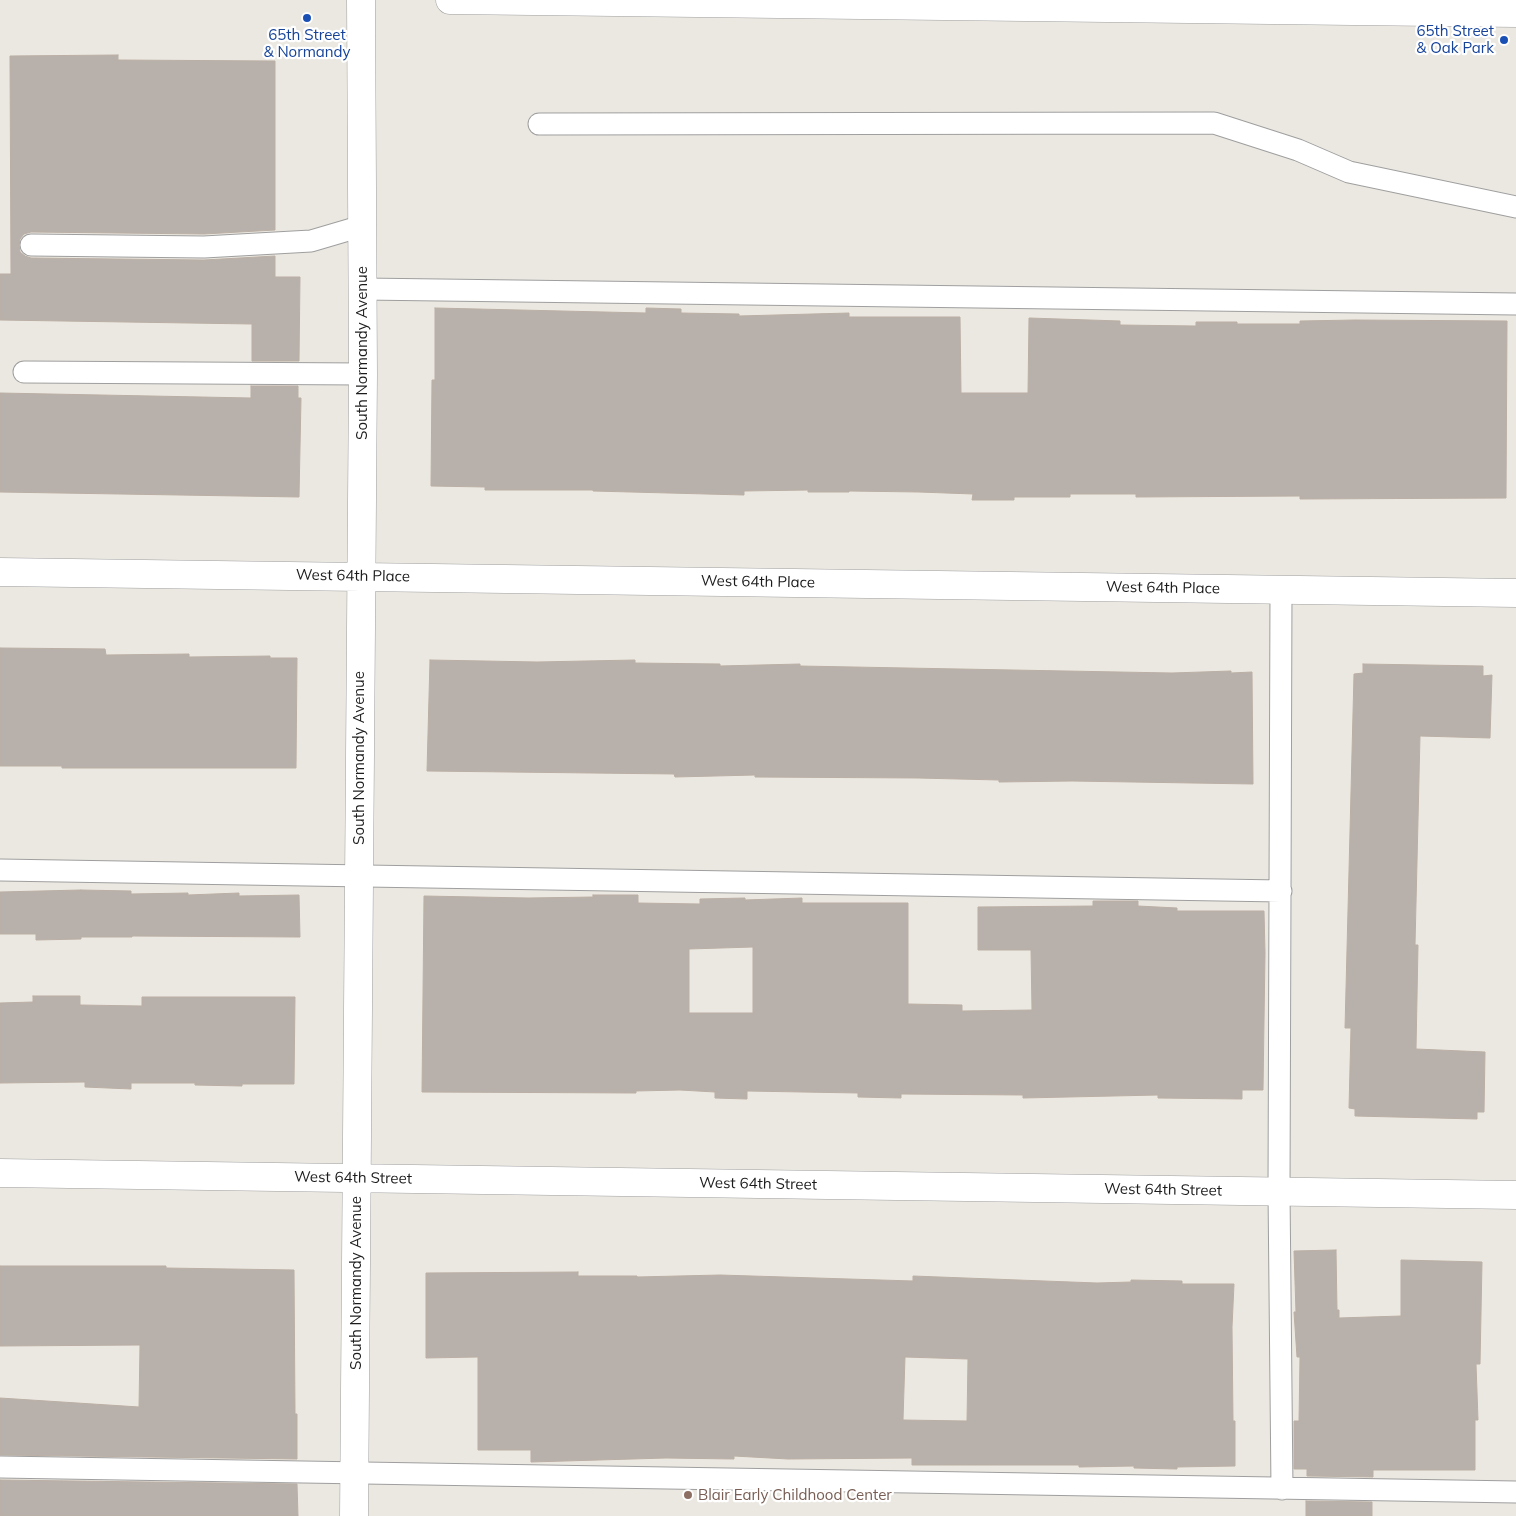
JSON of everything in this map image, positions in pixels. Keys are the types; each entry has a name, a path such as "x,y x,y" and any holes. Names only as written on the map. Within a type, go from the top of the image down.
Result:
{"street":[{"name":"South Normandy Avenue","path":"354,1516 363,374 361,0"},
{"path":"450,0 1516,13"},
{"name":"West 64th Place","path":"0,572 1516,593"},
{"name":"West 64th Street","path":"0,1173 1516,1195"}],"lane":[{"path":"538,124 1214,123 1298,150 1349,172 1516,207"},
{"path":"31,244 214,247 311,241 362,226"},
{"path":"363,289 1516,304"},
{"path":"24,372 363,374"},
{"path":"1281,590 1279,1191 1282,1489"},
{"path":"0,870 1281,891"},
{"path":"0,1467 1516,1492"}],"building":[{"path":"118,55 118,60 275,61 275,230 204,234 31,232 24,234 20,239 20,252 31,258 204,260 275,256 275,277 300,277 299,361 252,361 252,324 0,320 0,274 11,274 10,56"},
{"path":"435,308 646,313 646,308 681,309 681,313 739,314 739,316 849,313 849,317 960,317 961,393 1028,393 1029,318 1120,321 1120,325 1196,326 1196,322 1300,324 1300,321 1355,320 1507,321 1506,498 1300,499 1300,496 1136,497 1136,494 1070,494 1070,497 1014,497 1014,500 972,500 973,494 919,492 744,491 744,495 593,490 485,490 485,487 431,486 432,380 435,380"},
{"path":"251,386 298,386 298,398 301,398 299,497 0,492 0,393 251,398"},
{"path":"0,648 105,649 106,655 189,654 189,657 270,656 270,658 297,658 296,768 62,768 62,766 0,766"},
{"path":"430,660 537,662 635,660 635,663 720,664 720,666 800,664 800,666 1172,673 1252,672 1253,784 1072,781 999,782 999,780 918,778 755,777 755,775 675,777 674,774 427,771"},
{"path":"1363,664 1483,666 1483,676 1492,675 1490,738 1420,736 1415,945 1418,945 1416,1049 1485,1052 1484,1112 1477,1112 1477,1119 1355,1116 1355,1109 1349,1108 1351,1028 1345,1028 1354,674 1363,673"},
{"path":"131,891 131,894 188,893 188,895 239,893 239,896 299,895 300,937 132,936 36,940 36,934 0,934 0,892"},
{"path":"593,895 638,895 638,903 700,904 700,899 802,898 802,903 908,903 908,1004 962,1005 962,1011 1032,1010 1031,950 978,950 978,907 1093,906 1093,901 1138,901 1138,906 1177,908 1177,911 1264,911 1263,1090 1242,1090 1242,1099 1158,1098 1158,1095 1023,1098 1023,1095 901,1094 901,1098 858,1097 858,1093 747,1091 747,1099 715,1098 715,1092 680,1090 636,1091 636,1093 422,1092 424,896 593,897","holes":["753,947 753,1013 689,1013 689,949"]},
{"path":"33,996 80,996 80,1005 142,1006 142,997 295,997 294,1084 242,1084 242,1086 195,1085 195,1083 131,1083 131,1089 85,1087 85,1082 0,1083 0,1003 33,1002"},
{"path":"1336,1250 1337,1310 1339,1310 1339,1318 1401,1316 1401,1260 1482,1262 1480,1364 1476,1364 1478,1420 1475,1420 1475,1470 1373,1470 1373,1477 1307,1476 1307,1469 1294,1469 1294,1421 1299,1421 1300,1357 1297,1357 1294,1312 1296,1312 1294,1251"},
{"path":"0,1266 166,1266 166,1268 294,1270 297,1459 0,1455 0,1398 139,1407 140,1345 0,1346"},
{"path":"578,1272 578,1276 720,1275 913,1281 913,1276 1097,1283 1131,1282 1131,1280 1182,1281 1182,1284 1234,1284 1232,1327 1235,1466 1177,1467 1177,1469 1134,1468 1134,1466 1079,1467 1079,1465 912,1465 912,1458 788,1459 734,1456 734,1459 666,1458 531,1462 531,1450 478,1450 478,1357 426,1358 426,1273","holes":["905,1357 968,1359 967,1421 903,1420"]},
{"path":"0,1480 297,1484 298,1516 0,1516"},
{"path":"1306,1501 1372,1502 1372,1516 1306,1516"}],"place":[{"name":"65th Street & Normandy","path":"307,18"},
{"name":"65th Street & Oak Park","path":"1504,40"},
{"name":"Blair Early Childhood Center","path":"688,1495"}]}
